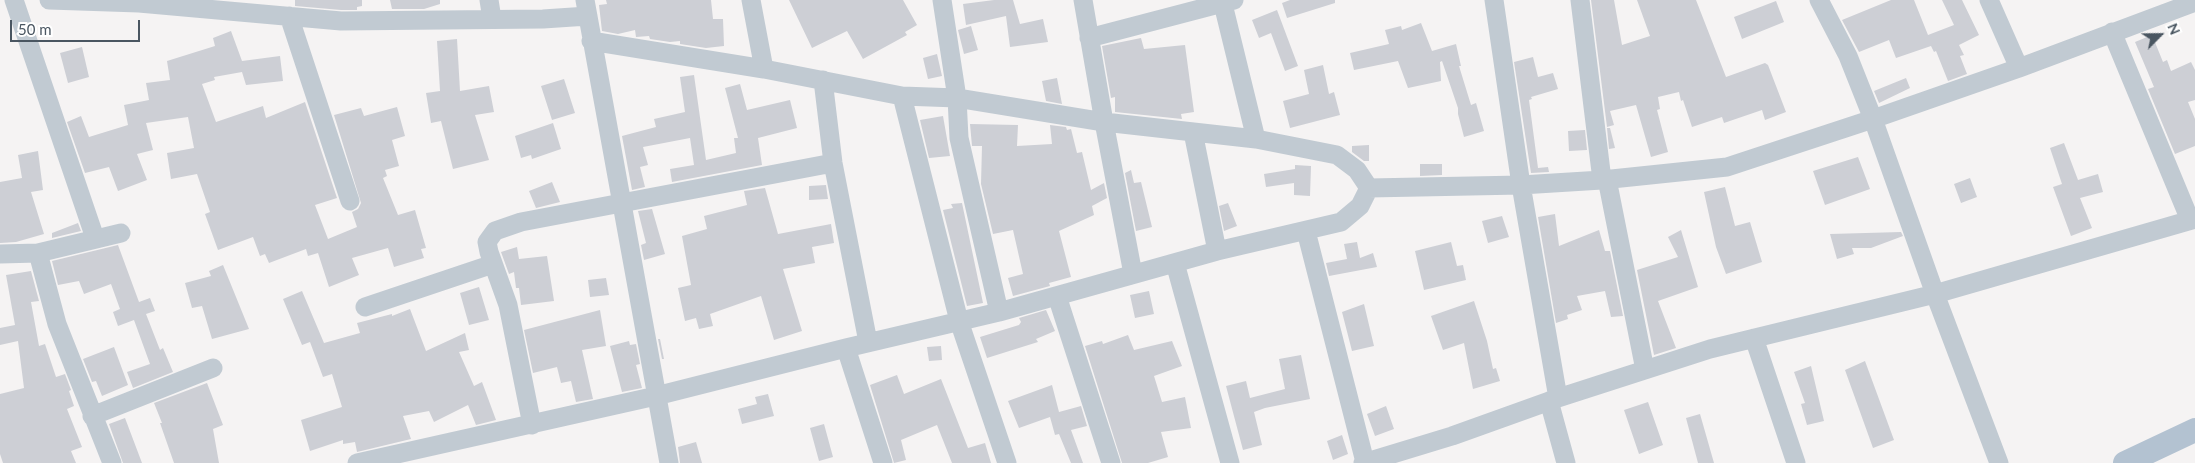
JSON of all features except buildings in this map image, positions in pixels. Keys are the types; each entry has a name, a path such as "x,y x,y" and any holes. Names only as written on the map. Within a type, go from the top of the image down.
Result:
{"main road":[{"path":"2125,463 2195,430"}],"street":[{"path":"14,0 95,238"},
{"path":"49,0 267,7 289,16 341,20 492,19 586,8 656,396 670,463"},
{"path":"489,0 492,19"},
{"path":"751,0 764,69"},
{"path":"942,0 957,98 959,138 999,312"},
{"path":"1083,0 1133,274"},
{"path":"1494,0 1554,399 1566,463"},
{"path":"1580,0 1605,179 1645,370"},
{"path":"1819,0 1848,56 1873,119 1935,294 1999,463"},
{"path":"1989,0 2019,68"},
{"path":"1089,38 1226,1 1256,139"},
{"path":"1368,188 1521,185 1605,179 1727,166 1873,119 2019,68 2195,2"},
{"path":"289,16 350,201"},
{"path":"1306,231 1364,463 1452,436 1554,399 1710,349 1935,294 2192,220 2112,32"},
{"path":"591,41 764,69 902,96 957,98 1104,122 1256,139 1337,155 1357,170 1368,188"},
{"path":"823,80 833,163 868,342"},
{"path":"902,96 959,322 1007,463"},
{"path":"1193,132 1217,251"},
{"path":"532,425 508,305 487,242 495,231 521,222 833,163"},
{"path":"356,463 532,425 656,396 868,342 959,322 1217,251 1341,222 1360,206 1368,188"},
{"path":"0,254 38,254 95,238 121,233"},
{"path":"38,254 57,324 112,463"},
{"path":"1175,263 1230,463"},
{"path":"365,307 493,264"},
{"path":"1057,296 1111,463"},
{"path":"1754,338 1796,463"},
{"path":"846,348 883,463"},
{"path":"92,416 213,368"}]}
